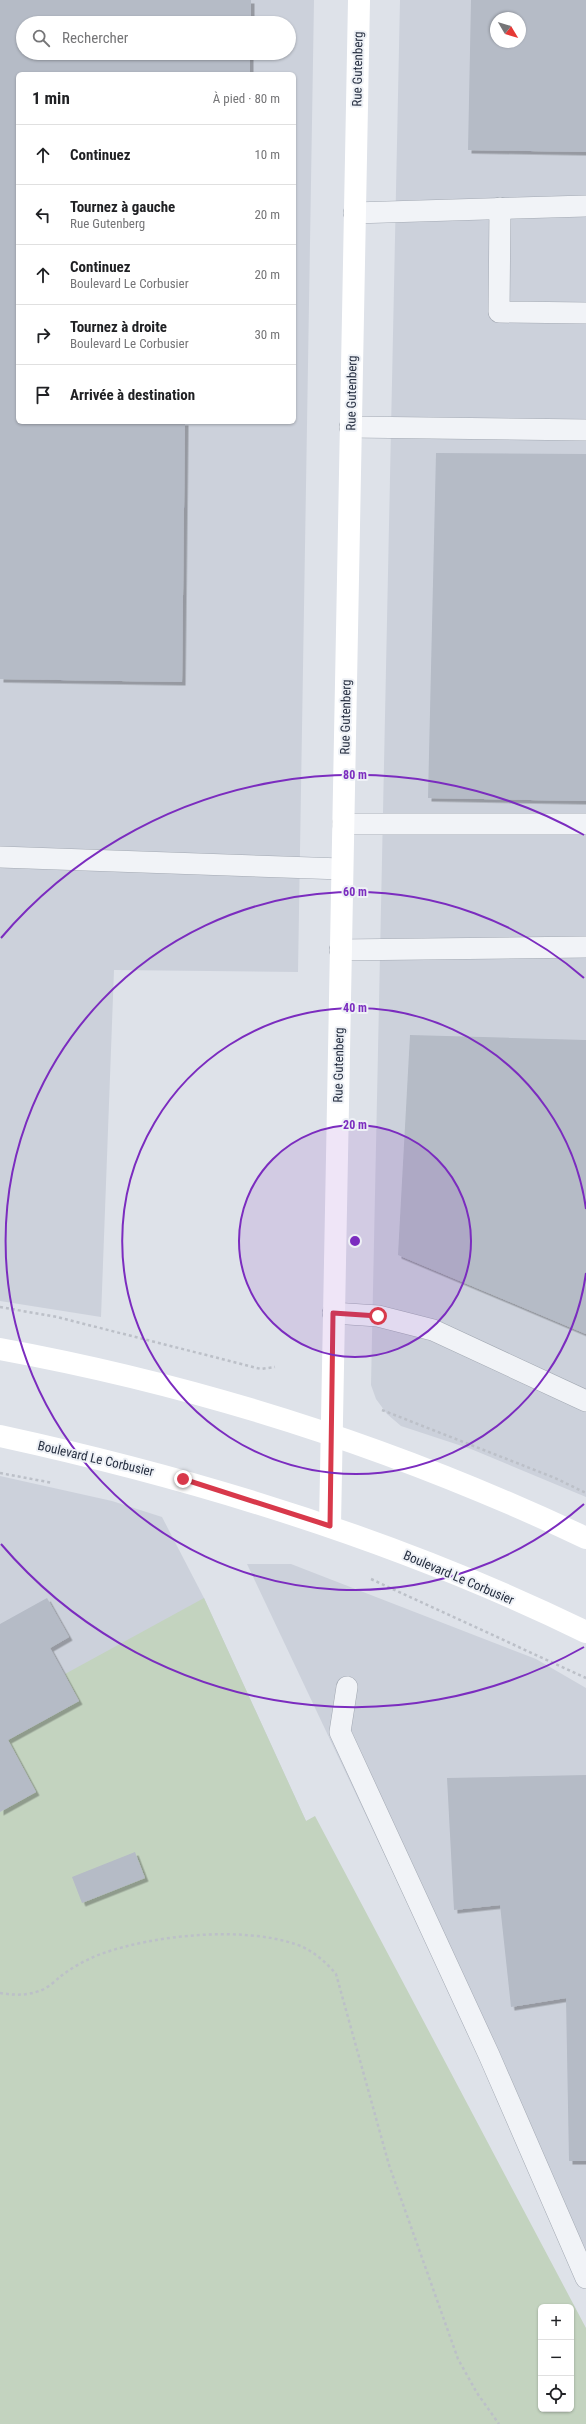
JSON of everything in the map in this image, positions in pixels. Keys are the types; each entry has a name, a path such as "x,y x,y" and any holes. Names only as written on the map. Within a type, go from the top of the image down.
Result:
{"street":[{"name":"Rue Gutenberg","path":"330,1434 358,0"},
{"path":"0,1349 87,1366 177,1388 330,1434 420,1467 586,1538"},
{"path":"330,1434 330,1526"},
{"name":"Boulevard Le Corbusier","path":"0,1436 183,1479 330,1526 481,1586 586,1632"}],"lane":[{"path":"354,213 586,206"},
{"path":"500,208 499,312 586,313"},
{"path":"350,427 586,430"},
{"path":"343,824 586,824"},
{"path":"0,857 342,869"},
{"path":"340,950 586,947"},
{"path":"333,1313 378,1316 433,1330 586,1401"},
{"path":"347,1687 340,1732 489,2055 586,2278"}],"path":[{"path":"0,1307 57,1317 261,1369 275,1367"},
{"path":"382,1410 534,1470 586,1493"},
{"path":"0,1473 58,1484"},
{"path":"371,1579 586,1678"},
{"path":"0,1994 27,1994 41,1991 83,1962 100,1954 126,1946 187,1936 262,1936 296,1944 327,1963 336,1974 389,2165 458,2359 477,2393 499,2424"}],"shaded area":[{"path":"0,0 314,0 298,972 114,970 101,1317 0,1301"},
{"path":"400,0 586,0 586,1497 471,1449 401,1426 387,1414 376,1399 371,1385"},
{"path":"0,1476 112,1501 162,1517 204,1598 306,1821 0,1904"},
{"path":"247,1564 291,1564 536,1659 586,1688 586,2281"}],"green space":[{"path":"204,1598 306,1821 315,1816 573,2304 538,2304 538,2412 574,2412 574,2305 586,2328 586,2424 0,2424 0,1812 36,1792 8,1740 79,1701 65,1674"}],"building":[{"path":"0,0 251,0 251,16 16,16 16,60 250,60 250,72 16,72 16,424 185,424 182,682 0,679"},
{"path":"471,0 586,0 586,152 468,150"},
{"path":"436,453 586,454 586,801 428,798"},
{"path":"410,1035 586,1040 586,1334 398,1255"},
{"path":"47,1598 69,1637 50,1648 79,1701 8,1740 36,1792 0,1812 0,1624"},
{"path":"586,1775 586,2161 569,2161 566,1998 511,2007 500,1905 454,1910 447,1778"},
{"path":"135,1852 145,1878 82,1903 72,1877"}],"route":[{"path":"183,1479 330,1526 330,1434 333,1313 378,1316"}]}
